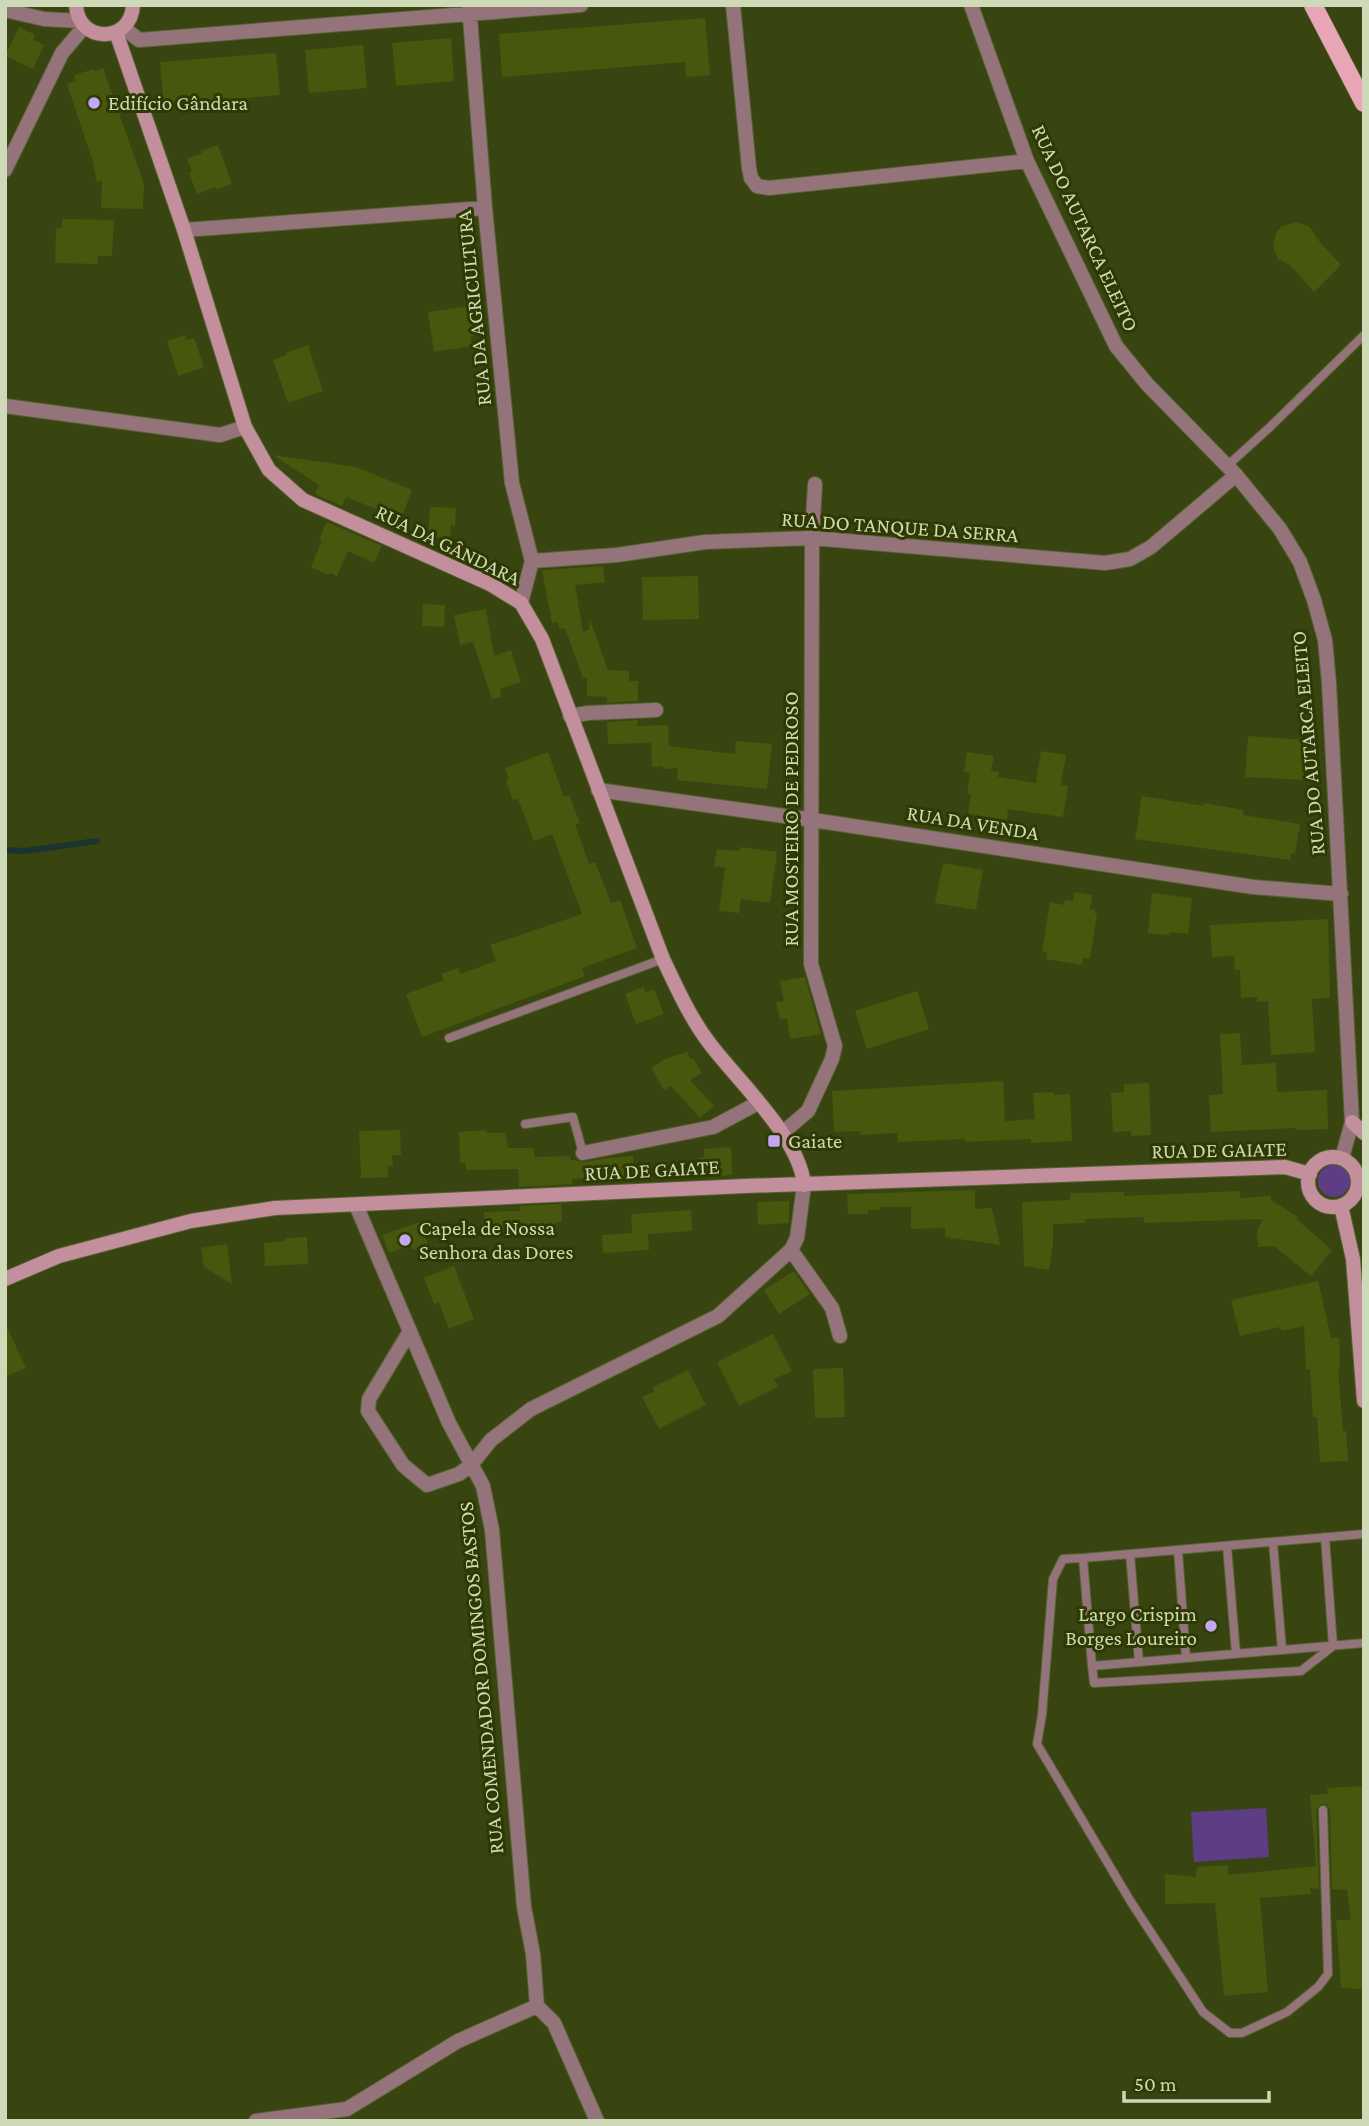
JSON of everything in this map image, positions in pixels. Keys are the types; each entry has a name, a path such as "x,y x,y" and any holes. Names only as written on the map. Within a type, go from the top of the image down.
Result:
{"main road":[{"path":"76,5 82,24 99,34 120,30 130,20 133,5"},
{"path":"1313,5 1364,103"},
{"name":"RUA DA GÂNDARA","path":"120,30 246,427 268,470 303,500 489,584 521,603 542,639 663,959 685,1006 709,1042 795,1154 803,1174 804,1185"},
{"path":"1352,1122 1364,1133"},
{"path":"1342,1158 1359,1166 1357,1190 1348,1202 1341,1206 1353,1259 1364,1401"},
{"name":"RUA DE GAIATE","path":"1341,1206 1333,1207 1318,1202 1309,1189 1310,1174 1319,1161 1342,1158"},
{"name":"RUA DE GAIATE","path":"5,1279 59,1256 191,1221 275,1208 1285,1167 1310,1174"}],"street":[{"path":"120,30 139,40 469,9 581,5"},
{"path":"733,5 749,168 751,178 757,186 769,188 1027,161"},
{"name":"RUA DO AUTARCA ELEITO","path":"971,5 1027,161 1116,346 1147,384 1231,470 1280,529 1300,562 1314,600 1325,640 1341,894 1352,1122 1342,1158"},
{"name":"RUA DA AGRICULTURA","path":"469,9 512,483 532,561 521,603"},
{"path":"5,10 82,24 62,53 5,170"},
{"path":"184,230 485,208"},
{"path":"5,406 220,435 246,427"},
{"name":"RUA DO TANQUE DA SERRA","path":"532,561 617,555 705,542 812,538 1118,562 1151,547 1231,470"},
{"name":"RUA MOSTEIRO DE PEDROSO","path":"781,1134 808,1111 832,1059 835,1046 811,964 812,538 815,484"},
{"path":"570,716 656,710"},
{"name":"RUA DA VENDA","path":"598,790 1254,887 1341,894"},
{"path":"583,1153 713,1127 758,1103"},
{"path":"410,1331 369,1399 368,1411 403,1465 426,1485 459,1474 471,1465 491,1440 531,1409 718,1316 791,1250 797,1238 802,1214 804,1185"},
{"name":"RUA COMENDADOR DOMINGOS BASTOS","path":"356,1205 449,1423 483,1486 492,1530 524,1907 533,1954 537,2006"},
{"path":"791,1250 832,1308 840,1336"},
{"path":"256,2121 349,2115 458,2041 537,2006 554,2023 597,2121"}],"lane":[{"path":"1231,470 1270,427 1364,335"},
{"path":"449,1038 663,959"},
{"path":"525,1124 573,1117 583,1153"},
{"path":"1323,1810 1328,1974 1318,1987 1287,2012 1242,2033 1230,2033 1203,2012 1131,1902 1037,1744 1042,1715 1053,1579 1063,1559 1364,1534"},
{"path":"1325,1537 1333,1646"},
{"path":"1273,1542 1282,1650"},
{"path":"1227,1546 1236,1654"},
{"path":"1178,1550 1186,1658"},
{"path":"1130,1554 1139,1662"},
{"path":"1083,1558 1094,1683 1301,1671 1333,1646"},
{"path":"1092,1666 1364,1643"}],"shaded area":[{"path":"1334,1165 1345,1170 1350,1181 1345,1192 1334,1197 1323,1192 1318,1181 1323,1170"},
{"path":"1266,1808 1269,1857 1194,1862 1191,1812"}],"building":[{"path":"705,18 710,75 686,77 685,62 502,77 499,34"},
{"path":"19,27 35,35 33,40 44,45 33,69 5,56"},
{"path":"451,38 454,81 396,86 392,43"},
{"path":"363,45 367,88 309,93 305,50"},
{"path":"276,53 280,95 164,105 160,62"},
{"path":"103,68 144,184 143,209 101,208 102,180 97,182 67,84 76,81 74,75"},
{"path":"218,145 232,184 197,194 187,159"},
{"path":"62,219 114,220 112,256 98,256 98,264 55,263 56,228 62,228"},
{"path":"1296,222 1310,227 1341,265 1314,292 1291,266 1278,259 1273,245 1277,231 1282,226"},
{"path":"470,306 474,336 471,337 472,346 434,352 428,312"},
{"path":"185,335 186,340 194,338 204,367 178,376 167,341"},
{"path":"308,345 323,391 288,403 273,360"},
{"path":"273,455 356,467 412,490 401,519 346,497 342,506 315,494 319,485"},
{"path":"430,507 456,508 455,526 451,525 450,538 428,537"},
{"path":"327,522 382,546 374,563 348,551 337,576 311,567"},
{"path":"603,566 605,582 575,585 583,632 589,630 590,620 608,670 629,671 629,681 638,681 638,701 607,703 607,697 587,696 587,677 583,678 565,628 559,629 558,622 552,623 542,570"},
{"path":"698,576 699,619 643,620 642,577"},
{"path":"423,604 445,605 444,627 422,626"},
{"path":"486,609 494,656 511,650 521,682 500,689 501,697 492,699 473,642 460,645 454,615"},
{"path":"637,720 637,726 668,725 669,746 735,754 736,741 772,744 767,789 677,780 678,768 652,767 651,743 608,744 607,722"},
{"path":"1248,736 1307,740 1304,780 1245,777"},
{"path":"1041,751 1066,755 1061,785 1068,786 1063,817 1008,809 1007,820 968,814 970,773 964,772 967,752 994,756 991,771 999,772 998,777 1036,783"},
{"path":"548,752 564,797 569,795 580,823 575,824 589,864 595,862 611,903 620,900 637,948 582,968 585,976 422,1037 406,994 444,980 441,974 458,968 460,974 496,961 490,945 582,914 552,834 534,841 518,799 513,800 506,781 509,780 505,768"},
{"path":"1142,796 1244,810 1243,815 1300,824 1295,854 1291,853 1290,860 1135,839"},
{"path":"740,847 777,852 770,903 741,899 739,913 719,911 725,868 714,866 717,849 739,851"},
{"path":"943,863 983,870 976,910 935,903"},
{"path":"1074,892 1092,895 1090,909 1097,914 1090,959 1083,958 1082,965 1046,959 1047,952 1042,951 1050,902 1064,905 1065,900 1073,901"},
{"path":"1152,893 1192,898 1188,934 1148,933"},
{"path":"1328,919 1330,998 1312,999 1315,1052 1271,1055 1268,1001 1257,1002 1257,997 1241,998 1240,970 1235,970 1234,956 1212,957 1210,925"},
{"path":"805,977 821,1034 790,1039 787,1018 780,1020 776,1002 784,1001 780,981"},
{"path":"643,987 646,993 654,989 664,1014 636,1024 625,994"},
{"path":"917,991 929,1029 867,1049 855,1011"},
{"path":"1240,1033 1242,1065 1276,1063 1277,1092 1327,1090 1328,1129 1211,1132 1209,1095 1223,1094 1220,1034"},
{"path":"687,1052 702,1073 690,1080 714,1106 700,1118 671,1086 664,1090 651,1068 665,1059"},
{"path":"1003,1081 1005,1121 1035,1119 1033,1093 1070,1094 1072,1141 1031,1143 1031,1139 965,1142 965,1139 898,1142 898,1133 860,1135 859,1131 834,1132 832,1091"},
{"path":"1149,1083 1151,1135 1131,1136 1131,1131 1113,1132 1111,1093 1124,1092 1124,1084"},
{"path":"400,1130 401,1155 392,1155 393,1166 388,1166 388,1177 361,1178 359,1131"},
{"path":"487,1130 487,1133 505,1133 508,1148 534,1148 534,1157 570,1156 571,1160 584,1162 633,1156 634,1176 572,1179 572,1184 519,1187 518,1169 466,1170 466,1163 460,1163 459,1132"},
{"path":"731,1147 732,1175 700,1177 700,1158 704,1157 704,1149"},
{"path":"975,1190 975,1209 992,1208 1000,1245 945,1237 945,1228 911,1229 911,1207 880,1207 880,1210 868,1210 868,1214 848,1214 847,1194"},
{"path":"1240,1191 1240,1198 1271,1196 1271,1200 1299,1218 1295,1218 1332,1250 1311,1276 1274,1246 1258,1247 1257,1231 1263,1219 1144,1223 1144,1217 1085,1219 1085,1223 1053,1224 1049,1270 1024,1266 1022,1202 1070,1200 1070,1193 1124,1192 1124,1196"},
{"path":"789,1201 789,1223 758,1225 757,1202"},
{"path":"561,1204 562,1221 527,1235 525,1226 485,1228 484,1212 520,1211 519,1206"},
{"path":"691,1210 692,1231 648,1234 649,1250 603,1253 602,1235 632,1233 631,1214"},
{"name":"Capela de Nossa Senhora das Dores","path":"419,1222 428,1244 413,1250 410,1245 389,1253 382,1235"},
{"path":"307,1237 308,1264 265,1266 264,1243"},
{"path":"227,1244 232,1284 204,1267 201,1248"},
{"path":"454,1266 474,1319 449,1329 439,1302 434,1304 424,1278"},
{"path":"794,1271 810,1294 779,1314 764,1290"},
{"path":"1318,1281 1331,1338 1339,1338 1338,1367 1348,1461 1320,1462 1317,1417 1313,1417 1310,1369 1306,1369 1304,1326 1281,1331 1280,1327 1240,1336 1231,1300"},
{"path":"5,1323 26,1368 5,1377"},
{"path":"773,1334 792,1371 774,1379 778,1387 739,1406 717,1362"},
{"path":"843,1368 845,1417 815,1418 813,1369"},
{"path":"688,1370 706,1405 659,1429 642,1397 655,1391 653,1387"},
{"path":"1364,1786 1364,1989 1341,1988 1336,1920 1351,1920 1347,1890 1332,1889 1330,1810 1327,1805 1322,1804 1316,1810 1319,1889 1310,1888 1311,1894 1260,1898 1268,1992 1224,1996 1215,1903 1165,1904 1165,1874 1196,1877 1197,1867 1228,1865 1228,1875 1316,1866 1310,1795 1328,1794 1327,1788"}],"waterway":[{"path":"5,850 25,851 97,841"}],"place":[{"name":"Edifício Gândara","path":"94,103"},
{"name":"Gaiate","path":"774,1141"},
{"name":"Capela de Nossa Senhora das Dores","path":"405,1240"},
{"name":"Largo Crispim Borges Loureiro","path":"1211,1626"}]}
